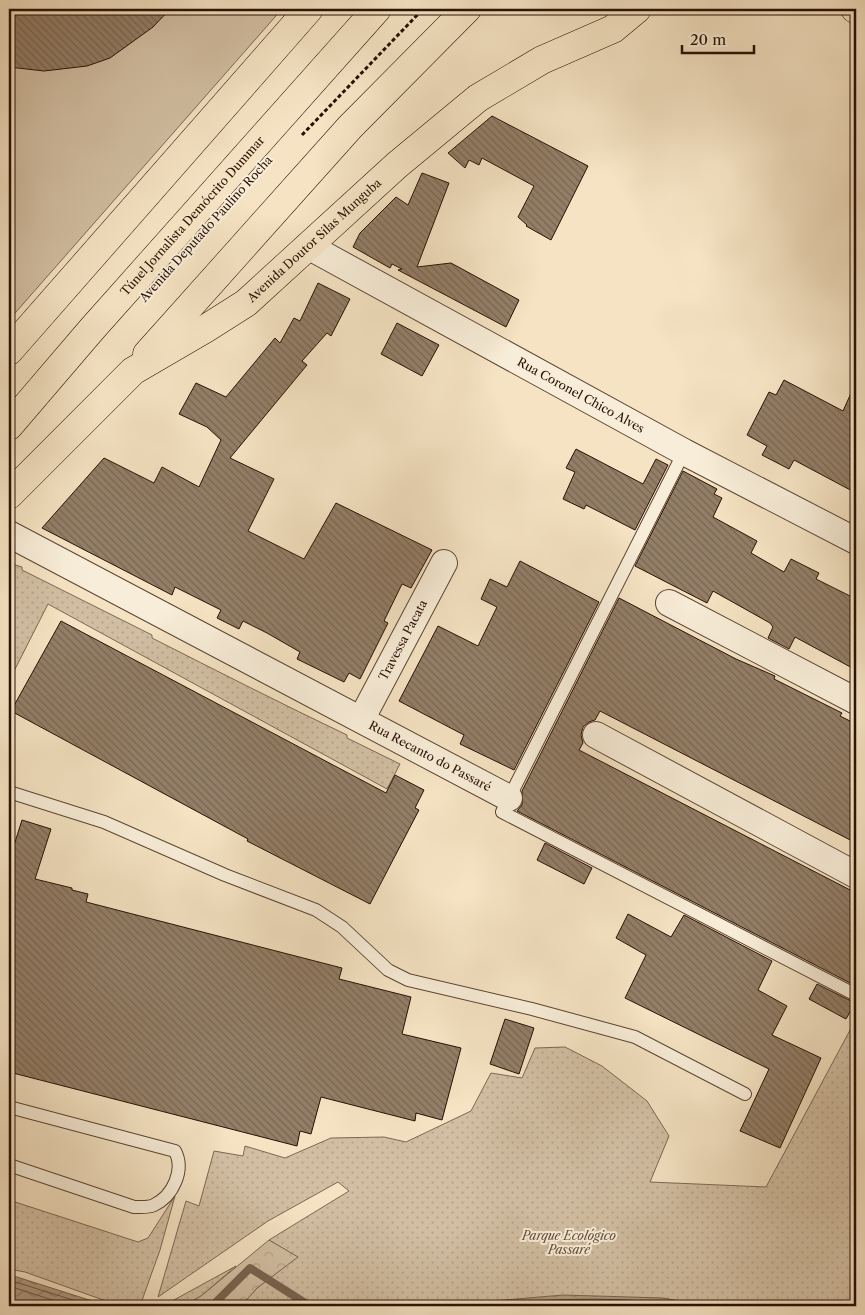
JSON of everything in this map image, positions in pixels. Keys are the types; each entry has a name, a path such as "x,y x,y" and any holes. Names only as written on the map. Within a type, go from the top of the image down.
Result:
{"main road":[{"path":"9,351 309,9"},
{"name":"Túnel Jornalista Demócrito Dummar","path":"9,426 105,314 377,9"},
{"path":"133,371 350,127 467,9"},
{"name":"Avenida Doutor Silas Munguba","path":"9,495 133,371 246,303 397,165 478,98 542,60 613,28 637,9"}],"street":[{"name":"Rua Coronel Chico Alves","path":"308,246 684,452 856,541"},
{"name":"Rua Recanto do Passaré","path":"9,534 362,718 509,798"},
{"name":"Travessa Pacata","path":"362,718 444,563"},
{"path":"669,603 856,701"},
{"path":"596,735 856,875"}],"lane":[{"path":"684,452 502,812 856,995"},
{"path":"9,792 104,822 226,875 316,910 342,927 388,970 408,980 532,1009 635,1037 744,1094"},
{"path":"9,1107 175,1151 178,1168 173,1185 160,1200 153,1206 134,1207 9,1165"}],"path":[{"path":"302,136 422,9"}],"green space":[{"path":"9,9 282,9 9,320"},
{"path":"9,563 22,567 22,570 152,635 152,638 347,735 347,738 400,764 387,789 48,604 9,681"},
{"name":"Parque Ecológico Passaré","path":"856,1019 856,1306 241,1306 257,1288 297,1257 269,1240 349,1191 338,1182 268,1221 158,1297 186,1201 199,1206 214,1151 243,1156 245,1146 285,1158 331,1138 384,1137 406,1142 471,1111 491,1073 522,1078 535,1048 565,1047 602,1066 647,1101 669,1136 650,1182 766,1187"},
{"path":"175,1196 160,1250 140,1306 120,1306 25,1272 9,1269 9,1200 138,1242 148,1238"},
{"path":"269,1240 298,1257 257,1288 241,1306 184,1306 201,1296"},
{"path":"236,1266 201,1296 184,1306 163,1306"}],"water":[{"path":"9,1275 17,1277 108,1306 9,1305"},
{"path":"563,1295 663,1298 710,1306 435,1306"}],"building":[{"path":"9,9 170,9 153,27 110,58 87,66 44,71 9,67"},
{"path":"492,116 588,166 551,240 526,226 518,217 534,186 482,158 479,165 469,160 465,168 448,153"},
{"path":"422,173 449,183 417,267 451,263 519,300 506,327 398,270 402,269 392,264 390,268 353,247 360,233 396,197 408,205"},
{"path":"318,283 350,299 331,336 327,333 302,361 307,365 230,458 274,479 248,531 304,559 336,503 432,550 411,588 402,584 384,621 388,623 360,679 349,673 344,682 297,659 300,652 267,633 243,621 239,629 217,618 221,610 175,587 172,595 42,528 104,458 154,483 162,467 199,487 221,440 207,427 179,414 196,383 226,397 275,338 280,343 294,318 300,321"},
{"path":"397,323 439,345 422,376 381,354"},
{"path":"784,380 843,411 856,382 856,493 794,460 789,469 762,455 767,446 747,435 769,392 776,395"},
{"path":"576,449 643,484 656,459 668,465 635,530 586,505 584,509 563,499 575,472 566,468"},
{"path":"683,471 717,489 714,494 722,498 713,517 757,541 751,553 784,572 791,559 819,573 816,579 856,599 856,670 795,637 789,649 768,638 773,627 770,623 713,591 707,603 635,566"},
{"path":"520,561 599,602 514,770 460,744 464,735 399,701 438,626 478,646 497,607 481,599 490,579 507,587"},
{"path":"619,598 736,659 775,676 774,679 842,713 840,716 856,724 856,843 600,711 595,720 583,727 581,735 583,743 579,750 856,893 856,986 517,811 522,805 522,791"},
{"path":"61,621 386,793 395,775 424,790 415,808 419,810 370,904 247,841 248,839 11,711"},
{"path":"22,820 51,829 35,879 88,894 86,902 342,968 339,979 411,997 402,1034 461,1048 442,1120 416,1113 415,1121 321,1097 311,1134 300,1131 297,1146 9,1072 9,861"},
{"path":"545,843 592,868 584,884 537,860"},
{"path":"628,914 671,937 684,915 772,961 758,990 787,1006 772,1035 821,1058 780,1148 740,1131 769,1069 625,998 646,955 616,938"},
{"path":"817,984 855,1003 846,1019 809,999"},
{"path":"505,1019 534,1028 519,1074 490,1064"}],"waterway":[{"path":"212,1306 250,1268 310,1306"}]}
